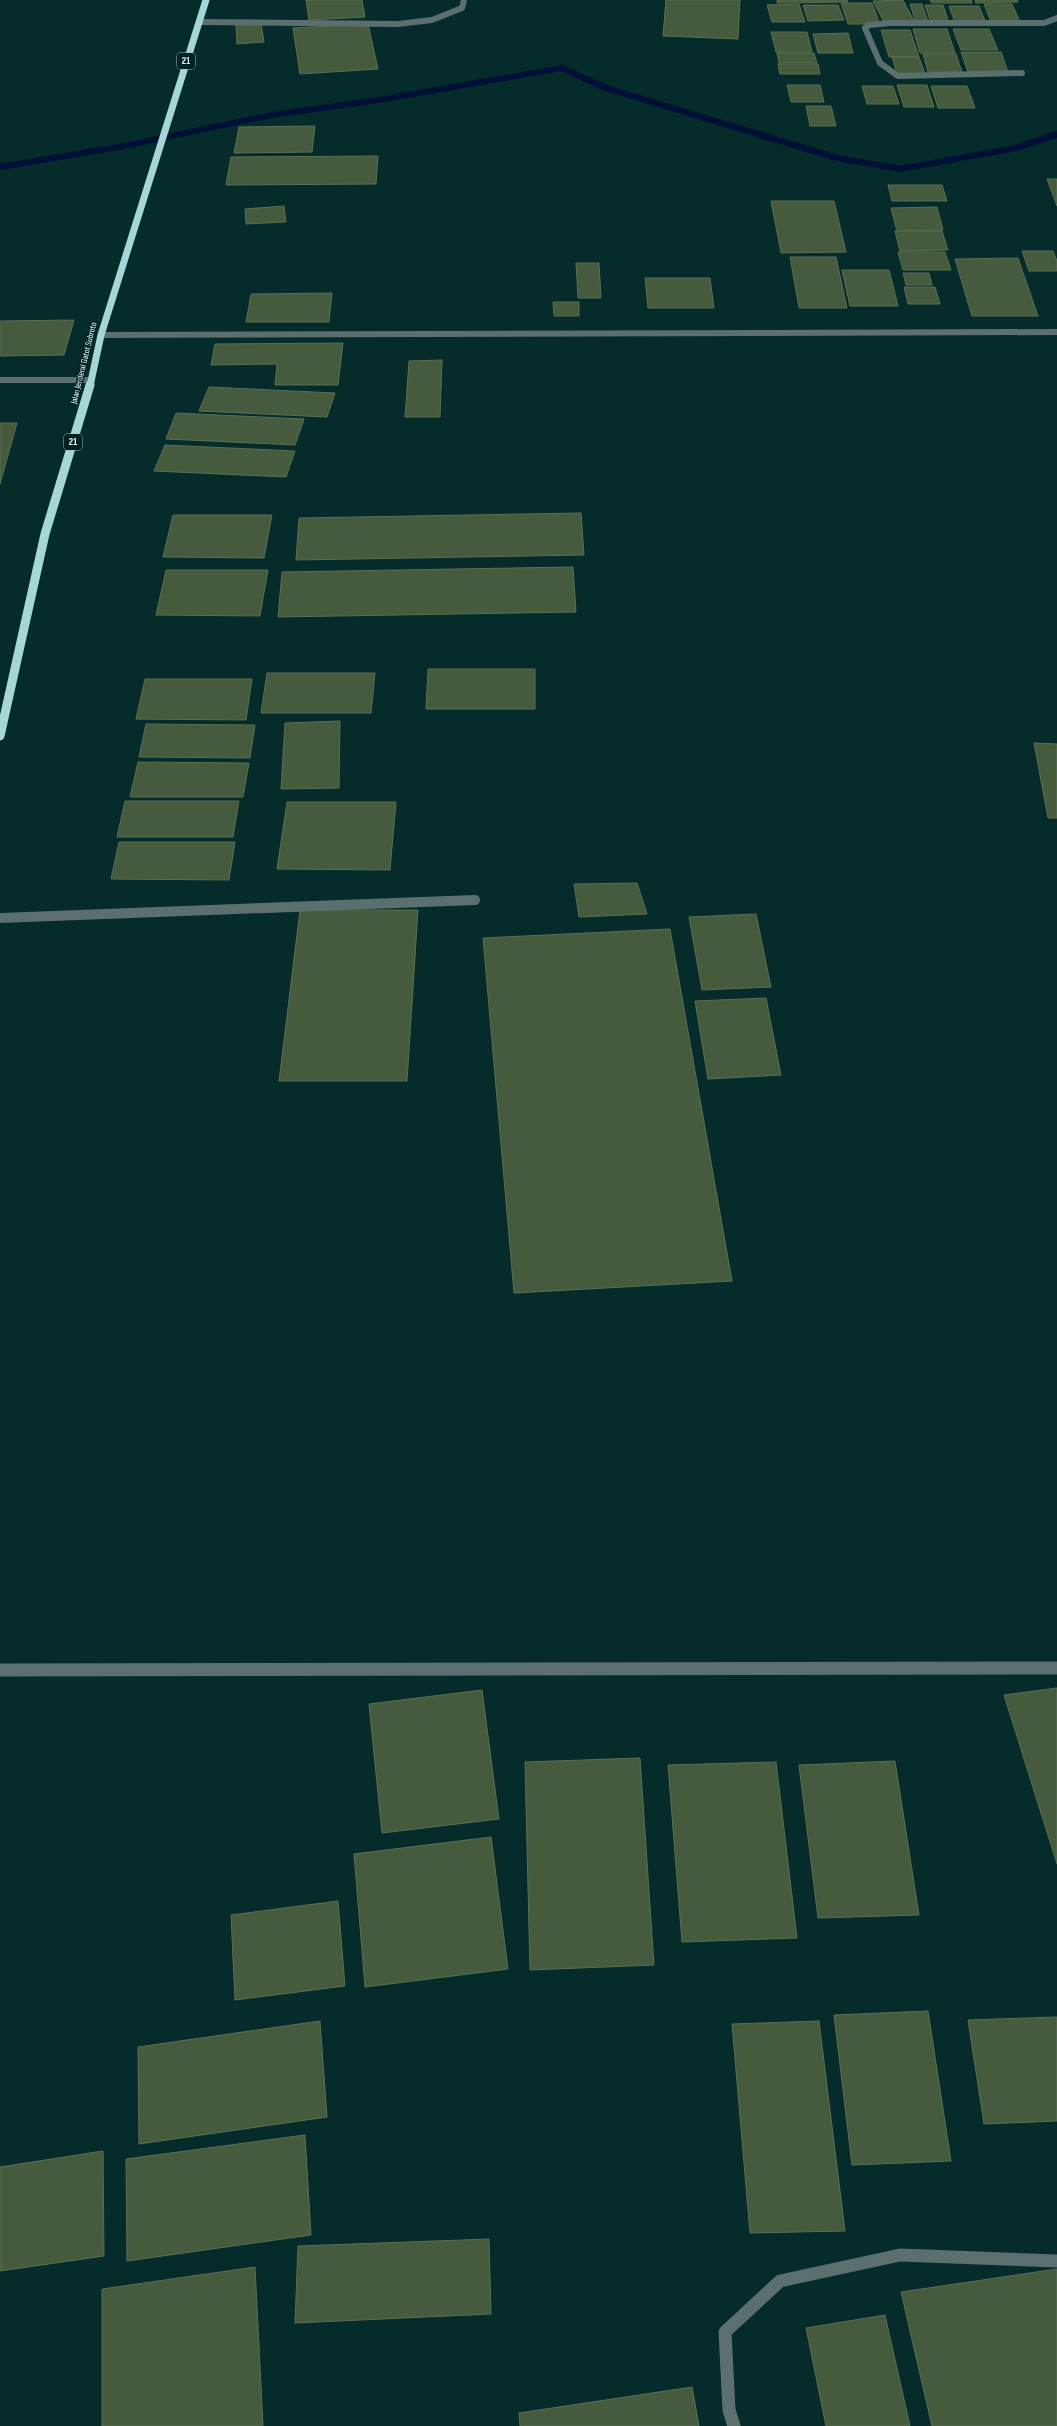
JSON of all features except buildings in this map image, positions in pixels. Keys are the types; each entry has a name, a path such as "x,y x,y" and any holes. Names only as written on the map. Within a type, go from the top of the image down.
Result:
{"highway":[{"name":"Jalan Jenderal Gatot Subroto","path":"0,736 45,534 92,380 101,335 157,151 206,0"}],"street":[{"path":"199,22 398,24 432,20 462,8 464,0"},
{"path":"1022,73 898,76 887,72 880,66 865,28 869,25 890,23 1044,23 1057,18"},
{"path":"101,335 1057,332"},
{"path":"0,380 92,380"},
{"path":"0,918 475,900"},
{"path":"0,1670 1057,1668"},
{"path":"734,2426 729,2410 725,2332 780,2281 900,2255 1057,2261"}],"waterway":[{"path":"0,167 119,147 272,115 385,99 562,68 606,88 836,158 900,169 931,165 1017,148 1057,134"}]}
